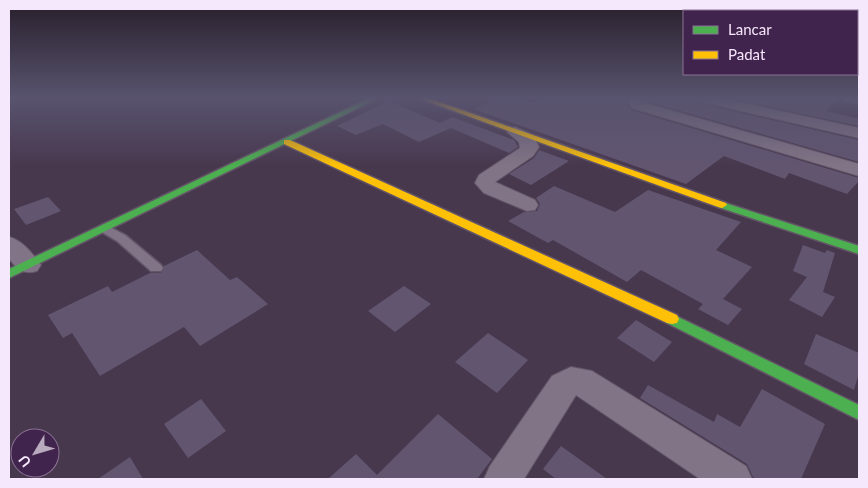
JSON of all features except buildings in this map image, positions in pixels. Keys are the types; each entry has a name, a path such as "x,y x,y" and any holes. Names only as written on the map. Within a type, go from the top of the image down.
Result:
{"street":[{"path":"9,244 19,270 329,121"},
{"path":"484,121 675,190 859,250"},
{"path":"691,121 859,170"},
{"path":"807,121 859,132"},
{"path":"514,132 527,139 530,147 528,152 486,179 485,183 491,189 527,205"},
{"path":"287,142 665,315 859,413"},
{"path":"503,479 563,386 567,381 574,380 580,381 734,479"}],"lane":[{"path":"104,228 121,238 156,268"}],"traffic: fast":[{"path":"9,274 328,121"},
{"path":"722,205 859,250"},
{"path":"672,319 859,413"}],"traffic: slow":[{"path":"486,121 722,205"},
{"path":"287,142 672,319"}]}
